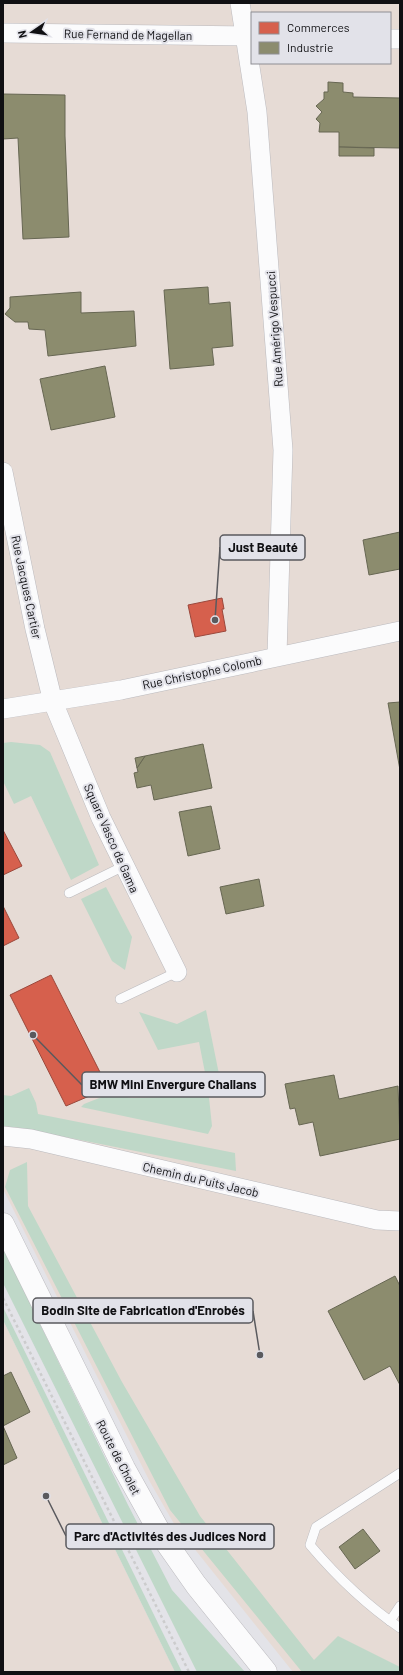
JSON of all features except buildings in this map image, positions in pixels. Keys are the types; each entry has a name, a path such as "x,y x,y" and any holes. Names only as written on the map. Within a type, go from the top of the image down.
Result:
{"main road":[{"name":"Route de Cholet","path":"3,1224 124,1468 163,1538 196,1585 266,1672"}],"street":[{"name":"Rue Amérigo Vespucci","path":"240,3 249,36 251,55"},
{"name":"Rue Fernand de Magellan","path":"3,33 249,36"},
{"name":"Rue Amérigo Vespucci","path":"252,64 283,450 277,656"},
{"name":"Rue Jacques Cartier","path":"3,472 35,628 53,702"},
{"name":"Rue Christophe Colomb","path":"3,709 121,690 400,631"},
{"name":"Square Vasco de Gama","path":"53,702 101,818 177,972"},
{"name":"Chemin du Puits Jacob","path":"3,1136 31,1139 377,1220 400,1221"}],"lane":[{"path":"69,893 124,866"},
{"path":"120,999 177,972"},
{"path":"400,1473 316,1527 310,1545 335,1575 363,1601 400,1628"},
{"path":"390,1621 400,1606"}],"path":[{"path":"3,1298 189,1672"}],"shaded area":[{"path":"3,3 400,3 400,1672 293,1672 173,1522 150,1482 3,1189"},
{"path":"3,1320 175,1672 3,1672"}],"green space":[{"path":"11,742 40,745 50,752 99,865 71,880 31,796 14,804 3,781 3,743"},
{"path":"106,887 132,937 125,970 112,961 81,899"},
{"path":"206,1010 221,1084 208,1088 199,1042 158,1050 139,1012 177,1024"},
{"path":"29,1088 36,1103 38,1114 235,1153 236,1171 20,1128 3,1126 3,1095 11,1096"},
{"path":"208,1088 212,1126 208,1134 81,1107 84,1104 112,1093 131,1098 158,1097"},
{"path":"27,1162 28,1206 122,1382 200,1516 314,1660 338,1636 400,1667 400,1672 302,1672 170,1510 5,1187 10,1170"},
{"path":"3,1248 128,1505 172,1590 245,1672 197,1672 3,1283"},
{"path":"3,1307 182,1672 175,1672 3,1320"}],"place":[{"name":"Just Beauté","path":"215,620"},
{"name":"BMW Mini Envergure Challans","path":"33,1035"},
{"name":"Bodin Site de Fabrication d'Enrobés","path":"260,1355"},
{"name":"Parc d'Activités des Judices Nord","path":"46,1496"}]}
